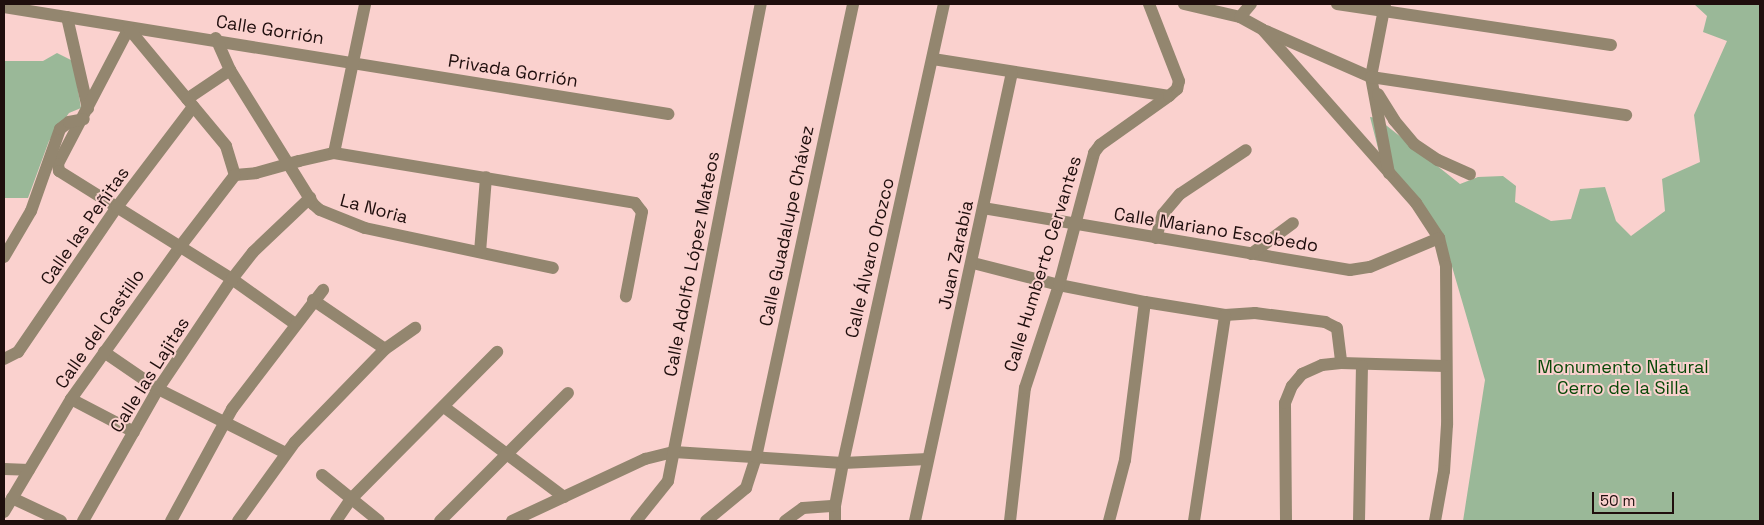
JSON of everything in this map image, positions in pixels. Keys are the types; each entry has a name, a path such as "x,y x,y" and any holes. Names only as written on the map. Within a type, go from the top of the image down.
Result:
{"street":[{"path":"334,153 365,4"},
{"name":"Calle Adolfo López Mateos","path":"636,521 668,481 761,4"},
{"name":"Calle Guadalupe Chávez","path":"706,521 746,488 756,456 853,4"},
{"name":"Calle Álvaro Orozco","path":"835,521 835,506 843,463 944,4"},
{"path":"933,59 1012,73 1169,96 1177,89 1178,72 1149,4"},
{"path":"1184,4 1240,17 1263,30 1371,80 1626,115"},
{"path":"1240,17 1251,4"},
{"path":"1336,4 1384,7 1611,45"},
{"name":"Calle Gorrión","path":"9,6 129,28 216,38 353,62"},
{"path":"1384,7 1371,80 1390,173"},
{"path":"68,17 86,114"},
{"path":"295,324 232,279 64,176 58,164 86,114 129,28 226,146 236,175 256,173 334,153 638,204 642,212 626,296"},
{"path":"1263,30 1390,173 1429,220 1439,238 1446,266 1446,366 1444,471 1435,521"},
{"path":"216,38 230,70"},
{"name":"Privada Gorrión","path":"353,62 668,114"},
{"name":"Calle las Peñitas","path":"4,358 18,352 190,103 230,70"},
{"name":"La Noria","path":"230,70 310,198 320,210 349,224 553,268"},
{"name":"Juan Zarabia","path":"915,521 973,263 1012,73"},
{"path":"1371,80 1394,120 1414,144 1438,160 1470,174"},
{"name":"Calle Humberto Cervantes","path":"1010,521 1025,388 1059,285 1090,164 1100,145 1169,96"},
{"path":"4,256 31,211 60,129 68,122 86,114"},
{"path":"1156,238 1163,214 1175,198 1246,150"},
{"name":"Calle del Castillo","path":"4,512 71,399 179,248 236,175"},
{"path":"480,252 486,177"},
{"name":"Calle las Lajitas","path":"83,521 158,389 232,279 253,252 310,198"},
{"name":"Calle Mariano Escobedo","path":"983,208 1075,226 1359,270 1439,238"},
{"path":"1251,254 1294,223"},
{"path":"973,263 1059,285 1145,302 1225,315 1254,313 1332,324 1338,335 1341,363"},
{"path":"170,521 224,424 295,324 323,290"},
{"path":"313,300 385,349"},
{"path":"1109,521 1125,460 1145,302"},
{"path":"1194,521 1225,315"},
{"path":"238,521 286,452 385,349 415,328"},
{"path":"104,352 158,389 224,424 286,452"},
{"path":"336,521 350,500 497,352"},
{"path":"1286,521 1284,476 1287,394 1311,368 1341,363 1362,366 1446,366"},
{"path":"1359,521 1362,366"},
{"path":"440,521 507,457 568,393"},
{"path":"71,399 134,432"},
{"path":"444,407 507,457 564,497"},
{"path":"512,521 644,459 674,452 843,463 928,459"},
{"path":"4,469 28,470"},
{"path":"322,475 350,500 379,521"},
{"path":"12,498 61,521"},
{"path":"785,521 802,508 835,506"}],"green space":[{"name":"Monumento Natural Cerro de la Silla","path":"1694,4 1760,4 1760,521 1463,521 1485,380 1446,246 1379,152 1370,117 1377,118 1460,184 1478,177 1503,176 1516,186 1515,202 1551,221 1571,219 1580,189 1605,187 1616,221 1631,236 1665,211 1662,179 1700,162 1694,115 1727,41 1703,32 1707,16"},
{"path":"57,53 73,61 81,108 69,113 49,141 28,198 4,198 4,61 43,61"}]}
